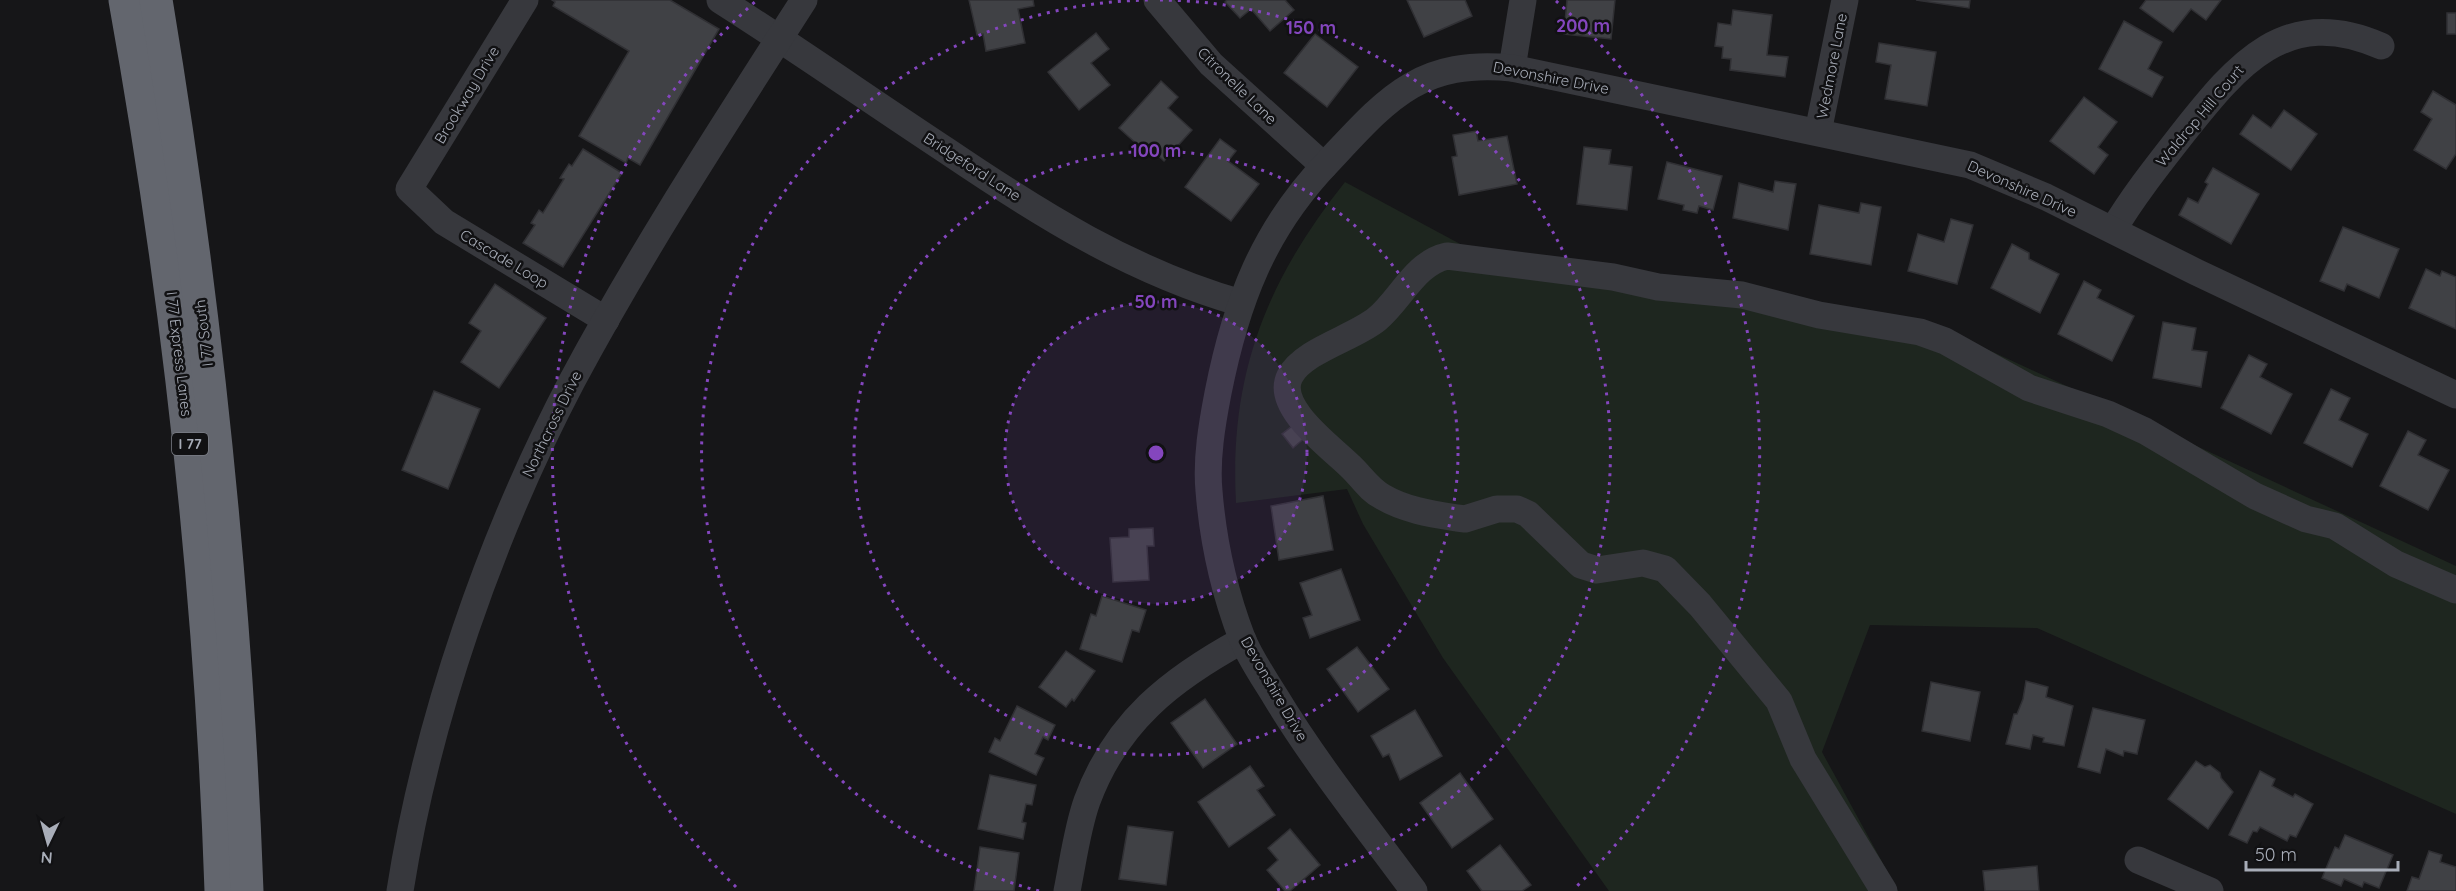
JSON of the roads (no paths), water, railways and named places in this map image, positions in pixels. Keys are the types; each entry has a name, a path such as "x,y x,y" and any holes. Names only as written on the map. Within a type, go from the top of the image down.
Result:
{"highway":[{"name":"I 77 Express Lanes","path":"125,0 162,220 183,377 210,669 221,891"},
{"name":"I 77 South","path":"156,0 191,228 209,375 235,667 247,891"}],"street":[{"name":"Brookway Drive","path":"409,189 525,0"},
{"name":"Bridgeford Lane","path":"720,0 995,183 1073,232 1193,290 1241,303"},
{"name":"Northcross Drive","path":"400,891 415,814 453,672 502,533 571,383 606,320 678,197 804,0"},
{"name":"Citronelle Lane","path":"1157,0 1211,64 1324,166"},
{"path":"1512,68 1523,0"},
{"name":"Wedmore Lane","path":"1818,132 1845,0"},
{"name":"Waldrop Hill Court","path":"2114,230 2134,195 2212,97 2253,55 2288,38 2316,33 2362,38 2381,46"},
{"name":"Devonshire Drive","path":"1414,891 1297,732 1242,640 1217,551 1208,489 1214,415 1227,347 1251,274 1270,239 1324,166 1370,119 1414,82 1461,67 1512,68 1970,165 2046,197 2456,395"},
{"name":"Cascade Loop","path":"409,189 444,222 606,320"},
{"path":"1884,891 1803,759 1779,701 1700,605 1665,569 1644,563 1597,570 1581,565 1528,514 1518,509 1497,509 1465,519 1404,507 1384,498 1374,492 1324,443 1291,404 1288,379 1294,370 1318,352 1370,324 1389,309 1432,259 1447,256 1603,276 1658,287 1742,295 1819,315 1920,332 1945,341 2030,388 2108,414 2145,431 2255,496 2306,519 2335,526 2396,564 2456,590"},
{"path":"1067,891 1086,803 1114,747 1161,691 1206,660 1242,640"},
{"path":"2138,860 2210,891"}]}
